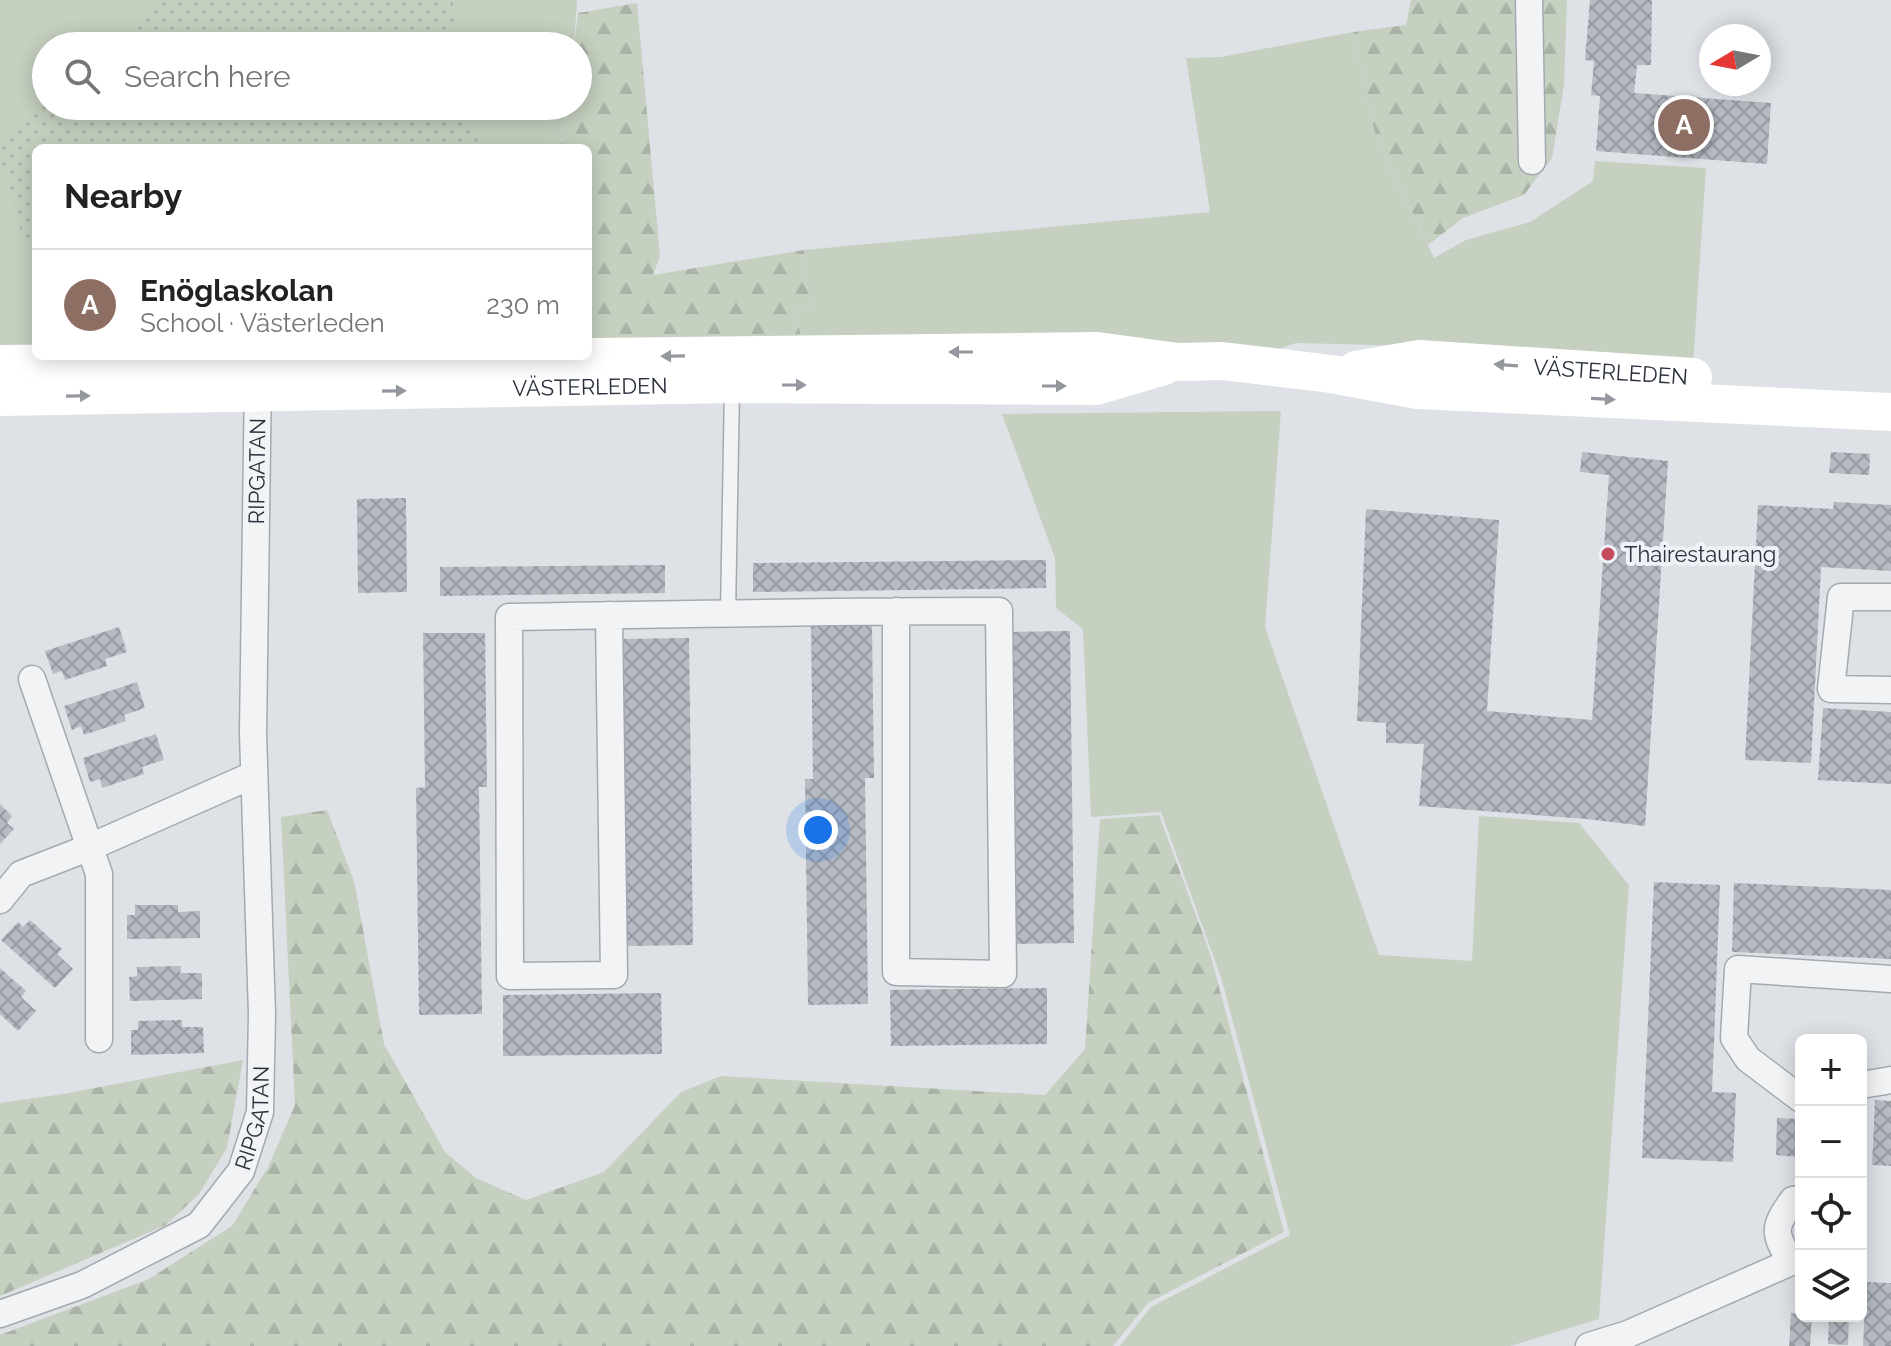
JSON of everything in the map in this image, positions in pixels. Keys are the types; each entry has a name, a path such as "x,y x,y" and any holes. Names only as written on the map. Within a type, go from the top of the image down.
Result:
{"street":[{"path":"1529,0 1532,161"},
{"name":"VÄSTERLEDEN","path":"1331,374 1419,359 1852,388 1891,387"},
{"name":"VÄSTERLEDEN","path":"0,397 258,377 732,370 1096,386 1178,362 1222,361 1331,374 1418,390 1891,412"},
{"name":"VÄSTERLEDEN","path":"0,364 258,377"},
{"name":"RIPGATAN","path":"0,1314 82,1285 199,1225 241,1171 260,1112 262,1014 253,775 258,377"},
{"path":"1891,597 1841,597 1831,689 1891,690"},
{"path":"609,615 614,975 510,976 509,617 609,615 896,611 999,611 1003,974 896,972 896,611"},
{"path":"32,679 99,874 99,1039"},
{"path":"0,900 21,874 253,775"},
{"path":"1795,1094 1748,1059 1734,1038 1738,969 1891,979"},
{"path":"1867,1084 1891,1080"},
{"path":"1795,1200 1777,1222 1779,1243 1795,1260"},
{"path":"1589,1346 1628,1334 1795,1261"}],"lane":[{"path":"728,614 732,370"}],"green space":[{"path":"0,0 577,0 575,32 32,32 32,120 565,120 559,144 32,144 32,352 0,352"},
{"path":"161,0 452,0 458,32 125,32"},
{"path":"1411,0 1567,0 1564,85 1552,158 1524,195 1463,218 1428,245 1376,138 1353,32 1406,25"},
{"path":"637,3 660,256 653,275 804,250 811,309 796,311 802,343 592,346 592,144 559,144 565,120 592,120 592,32 576,32 578,13"},
{"path":"1353,32 1376,138 1434,258 1466,240 1530,222 1593,181 1595,161 1706,168 1693,365 1417,346 1296,343 1265,353 802,343 796,311 811,309 804,250 1210,212 1186,58 1221,57"},
{"path":"32,113 32,120 474,120 478,144 32,144 32,245 25,245 0,158 0,141"},
{"path":"1281,411 1265,627 1379,955 1472,961 1479,816 1579,823 1629,885 1599,1319 1510,1346 1120,1346 1151,1307 1290,1235 1221,977 1161,812 1091,817 1083,629 1056,608 1055,558 1002,414"},
{"path":"327,810 354,881 384,1044 445,1152 476,1178 526,1200 604,1172 681,1092 721,1076 1045,1095 1085,1049 1100,819 1159,815 1210,953 1284,1232 1148,1303 1113,1346 0,1346 0,1335 149,1279 232,1226 268,1167 295,1105 281,817"},
{"path":"243,1060 227,1148 199,1194 166,1225 0,1296 0,1103"}],"building":[{"path":"1590,0 1652,0 1651,65 1637,65 1634,93 1771,103 1767,164 1596,151 1600,96 1591,95 1594,61 1585,60"},
{"path":"1582,452 1668,461 1645,826 1419,806 1424,744 1386,743 1386,723 1357,721 1366,509 1499,520 1487,711 1592,720 1609,475 1580,472"},
{"path":"1831,452 1870,454 1869,475 1829,473"},
{"path":"406,498 407,592 358,593 357,499"},
{"path":"1834,502 1891,505 1891,571 1821,567 1811,763 1745,760 1758,505 1833,509"},
{"path":"1046,560 1046,588 753,592 753,563"},
{"path":"665,565 665,593 440,596 440,567"},
{"path":"872,623 874,778 865,778 868,1004 808,1005 805,779 813,779 811,624"},
{"path":"119,627 127,652 105,659 107,666 65,680 62,671 53,674 45,651"},
{"path":"1070,631 1074,943 1012,944 1008,632"},
{"path":"423,633 485,633 487,787 479,787 482,1014 419,1015 416,788 425,787"},
{"path":"689,638 693,945 627,946 623,639"},
{"path":"137,682 145,708 124,715 126,721 84,735 81,726 72,730 64,706"},
{"path":"1823,708 1891,712 1891,784 1818,780"},
{"path":"156,734 164,760 142,767 144,774 102,788 100,779 90,782 83,758"},
{"path":"0,804 12,816 7,823 14,829 0,844"},
{"path":"1654,882 1720,885 1712,1092 1736,1093 1733,1162 1642,1158"},
{"path":"1734,883 1891,890 1891,959 1732,952"},
{"path":"135,905 178,905 178,912 200,911 200,938 127,939 127,915 135,915"},
{"path":"30,920 62,949 57,954 73,969 55,988 1,940 18,922 23,927"},
{"path":"181,966 180,973 202,973 202,999 130,1001 129,977 137,976 137,967"},
{"path":"0,968 26,991 21,997 36,1011 18,1031 0,1014"},
{"path":"1047,988 1047,1044 891,1046 890,990"},
{"path":"661,993 662,1054 503,1056 503,995"},
{"path":"182,1020 182,1027 203,1027 204,1053 131,1055 131,1030 138,1030 138,1021"},
{"path":"1875,1100 1891,1101 1891,1166 1872,1165"},
{"path":"1777,1118 1795,1119 1795,1157 1776,1155"},
{"path":"1867,1282 1891,1283 1891,1346 1863,1346 1864,1322 1867,1322"},
{"path":"1791,1313 1795,1314 1795,1322 1812,1322 1810,1346 1789,1346"},
{"path":"1829,1322 1849,1322 1848,1345 1828,1344"}],"place":[{"name":"Enöglaskolan","path":"1684,125"},
{"name":"Thairestaurang","path":"1608,554"}]}
